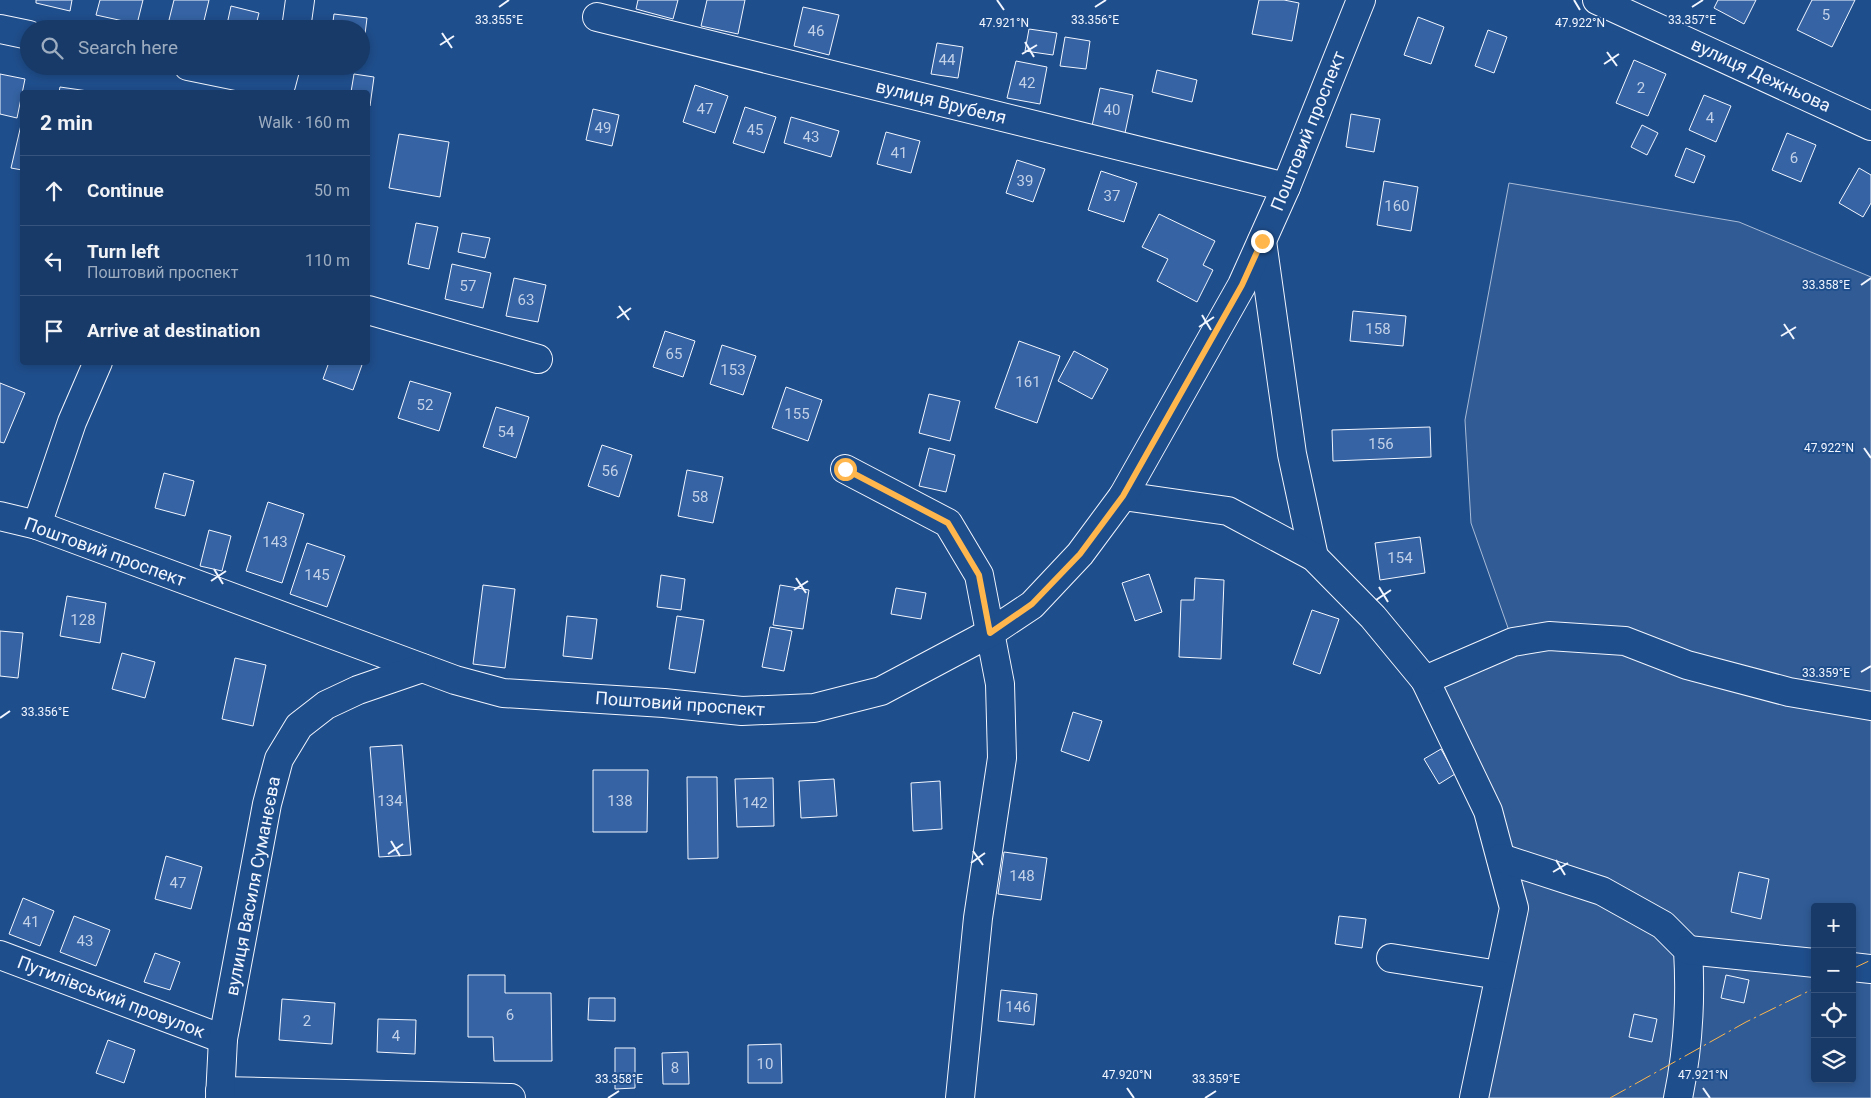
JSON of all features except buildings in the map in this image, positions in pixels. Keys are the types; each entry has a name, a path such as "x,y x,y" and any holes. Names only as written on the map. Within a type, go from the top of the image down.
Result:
{"street":[{"path":"297,20 300,0"},
{"name":"Поштовий проспект","path":"0,516 37,525 455,680 503,693 664,702 742,711 814,708 881,691 990,633 1032,604 1080,554 1123,496 1237,294 1286,187 1361,0"},
{"name":"вулиця Дежньова","path":"1597,0 1871,126"},
{"name":"вулиця Врубеля","path":"597,17 1286,187"},
{"path":"0,29 20,33"},
{"path":"232,75 281,85 284,75"},
{"path":"1262,241 1292,454 1314,557"},
{"path":"370,311 538,359"},
{"path":"37,525 72,422 97,365"},
{"path":"845,469 948,523 979,575 1000,684 1002,758 978,918 960,1098"},
{"path":"1123,496 1228,511 1314,557 1373,617 1425,680 1488,811 1514,908 1474,1098"},
{"path":"1425,680 1513,642 1549,636 1625,642 1686,665 1789,692 1871,706"},
{"name":"вулиця Василя Суманєєва","path":"220,1095 223,1039 267,804 279,759 299,726 326,705 358,690 422,668"},
{"path":"1500,858 1602,891 1663,925 1688,950 1811,963"},
{"path":"1678,1098 1684,1068 1689,976 1688,950"},
{"name":"Путилівський провулок","path":"0,955 223,1039"},
{"path":"1391,958 1500,975"},
{"path":"1856,967 1871,969"},
{"path":"220,1095 511,1098"}],"shaded area":[{"path":"1509,183 1739,222 1871,277 1871,1098 1474,1098 1514,908 1425,680 1513,642 1471,523 1465,420"}],"power":[{"path":"1856,967 1871,960"},
{"path":"1610,1098 1746,1022 1811,990"}],"route":[{"path":"845,469 948,523 979,575 990,633 1032,604 1080,554 1123,496 1170,416 1242,285 1262,241"}]}
